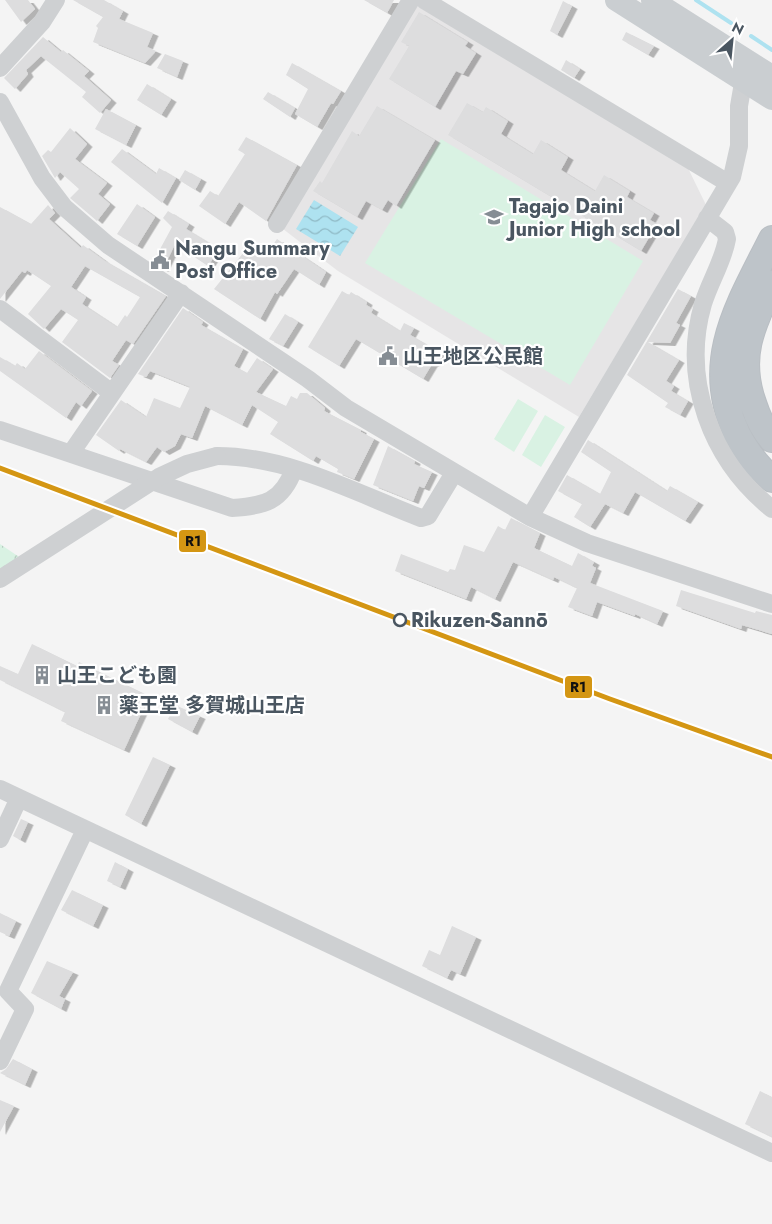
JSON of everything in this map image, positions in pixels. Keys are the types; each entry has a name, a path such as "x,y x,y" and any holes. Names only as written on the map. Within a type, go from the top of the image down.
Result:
{"highway":[{"path":"772,239 737,309 725,349 723,390 726,407 739,438 757,466 772,479"},
{"path":"772,284 753,322 748,339 746,374 750,394 760,422 772,440"},
{"path":"750,394 772,421"},
{"path":"739,438 761,464 772,473"}],"main road":[{"path":"616,0 772,99"},
{"path":"652,0 772,76"}],"street":[{"path":"0,68 42,22 56,0"},
{"path":"277,224 411,0"},
{"path":"424,0 728,183"},
{"path":"530,517 732,177 739,146 739,106 744,83"},
{"path":"0,102 42,178 64,207 108,245 308,379 346,408 454,474 530,517 587,544 772,604"},
{"path":"707,218 725,232 728,239 703,304 696,349 700,386 708,423 719,449 736,473 755,496 772,509"},
{"path":"71,453 181,293"},
{"path":"0,309 112,392"},
{"path":"0,430 232,508 259,506 280,495 290,481 294,469"},
{"path":"0,579 159,477 187,464 218,456 257,459 294,469 421,518 428,516 454,474"},
{"path":"0,789 772,1153"},
{"path":"0,839 19,798"},
{"path":"0,1061 25,1009 4,989 86,830"}],"shaded area":[{"name":"Tagajo Daini Junior High school","path":"417,6 686,164 706,205 579,417 338,271 283,229"}],"green space":[{"path":"441,139 643,261 570,385 365,263"},
{"path":"518,399 538,411 514,452 494,439"},
{"path":"545,415 565,427 541,467 522,455"},
{"path":"0,544 31,565 0,588"}],"water":[{"path":"314,200 358,227 340,256 296,229"}],"building":[{"path":"5,0 28,0 35,9 21,22"},
{"path":"73,0 104,0 123,11 119,19 153,33 147,47 156,51 145,63 93,42 98,28 96,26 103,17"},
{"path":"364,0 394,0 387,13"},
{"path":"563,1 572,6 557,35 550,31"},
{"path":"419,12 468,42 465,46 476,53 463,74 456,71 435,107 389,79 409,46 401,42"},
{"path":"626,32 654,46 648,55 622,40"},
{"path":"43,37 89,71 84,76 111,100 100,113 82,97 86,92 41,56 26,70 28,74 15,89 4,78"},
{"path":"165,54 183,61 177,77 157,68"},
{"path":"566,60 580,69 574,78 561,70"},
{"path":"292,63 341,91 333,104 331,103 317,127 295,114 308,89 286,75"},
{"path":"147,84 171,99 161,115 137,100"},
{"path":"268,92 295,108 290,117 263,99"},
{"path":"467,103 483,112 486,107 508,121 501,134 533,154 541,140 568,157 561,170 595,191 604,175 630,191 627,197 654,213 650,220 657,224 641,251 448,135"},
{"path":"377,106 435,140 396,206 388,200 382,210 366,201 357,217 313,191 320,181 322,183 352,131 359,136"},
{"path":"106,109 136,125 126,145 95,129"},
{"path":"70,128 87,144 75,159 107,183 98,194 110,204 97,221 70,198 79,189 60,172 55,178 42,156 48,150 51,152"},
{"path":"246,137 297,165 266,221 239,202 225,224 199,206 210,191 218,196 245,154 238,150"},
{"path":"122,149 156,174 159,168 176,178 162,203 111,162"},
{"path":"185,170 201,179 195,190 179,180"},
{"path":"137,204 155,217 137,246 117,234"},
{"path":"48,205 55,213 49,219 81,248 83,245 105,261 166,296 133,344 126,340 112,361 119,365 110,378 62,342 78,320 61,309 44,329 28,314 51,286 27,270 25,273 22,271 0,299 0,207 31,224","holes":["85,266 140,297 127,317 125,315 117,327 82,304 86,297 71,287"]},
{"path":"168,211 189,224 186,229 219,249 208,266 175,244 163,269 153,262 172,227 163,218"},
{"path":"277,239 326,272 319,285 294,269 277,294 275,292 260,319 214,289 252,242 268,252"},
{"path":"678,289 691,296 676,323 680,325 670,343 648,342 679,360 666,381 674,386 671,391 688,401 680,415 665,407 668,403 627,375"},
{"path":"342,291 349,295 351,292 367,302 366,305 373,309 371,313 400,331 404,323 414,328 410,335 438,351 441,355 440,361 432,364 423,379 356,339 339,366 308,347"},
{"path":"183,308 203,322 201,325 243,349 234,366 247,373 257,358 273,369 256,392 286,406 291,396 297,399 300,393 307,393 325,408 324,411 361,430 361,432 374,439 354,479 337,472 338,469 316,456 313,461 270,434 278,422 252,405 242,425 205,406 192,438 181,434 175,446 164,452 157,447 146,462 120,449 119,451 96,435 121,400 146,417 154,398 180,408 190,387 150,371 146,377 138,374"},
{"path":"285,314 298,322 283,346 269,339"},
{"path":"39,351 92,391 81,406 76,402 66,418 0,371 0,357 15,366 17,363 25,369"},
{"path":"588,440 667,491 670,486 698,502 685,521 635,492 623,513 605,504 590,527 574,517 582,504 558,491 567,475 600,494 611,472 581,452"},
{"path":"388,446 415,461 414,464 432,472 424,488 419,486 413,501 373,485"},
{"path":"511,518 540,533 534,548 572,566 578,553 594,562 592,566 596,568 590,583 663,611 657,624 635,614 635,616 597,602 592,616 568,607 577,588 554,577 553,580 513,562 495,599 471,587 466,599 395,571 401,554 448,572 450,569 455,570 464,545 484,552 498,526 505,530"},
{"path":"681,590 755,613 756,611 772,615 772,634 742,625 741,629 676,606"},
{"name":"薬王堂 多賀城山王店","path":"32,644 77,666 79,662 149,696 124,750 61,721 65,712 0,680 0,666 18,674"},
{"path":"175,705 200,716 192,732 168,719"},
{"path":"153,757 170,765 141,824 125,815"},
{"path":"21,819 28,822 20,840 13,836"},
{"path":"115,862 128,869 120,887 107,881"},
{"path":"72,890 103,905 93,926 61,910"},
{"path":"0,913 16,921 9,936 0,932"},
{"path":"452,926 476,937 460,974 451,970 447,978 422,966 429,950 440,955"},
{"path":"47,961 73,972 59,996 65,999 61,1009 31,993"},
{"path":"13,1059 32,1069 25,1085 0,1073 6,1069"},
{"path":"760,1091 772,1097 772,1137 745,1124"},
{"path":"0,1100 14,1106 0,1132"}],"waterway":[{"path":"696,0 731,23"},
{"path":"751,36 772,50"}],"transit line":[{"name":"R1","path":"0,468 610,699 772,757"}],"place":[{"name":"Tagajo Daini Junior High school","path":"494,217"},
{"name":"Nangu Summary Post Office","path":"160,260"},
{"name":"山王地区公民館","path":"388,356"},
{"name":"Rikuzen-Sannō","path":"400,620"},
{"name":"山王こども園","path":"42,675"},
{"name":"薬王堂 多賀城山王店","path":"104,705"}]}
